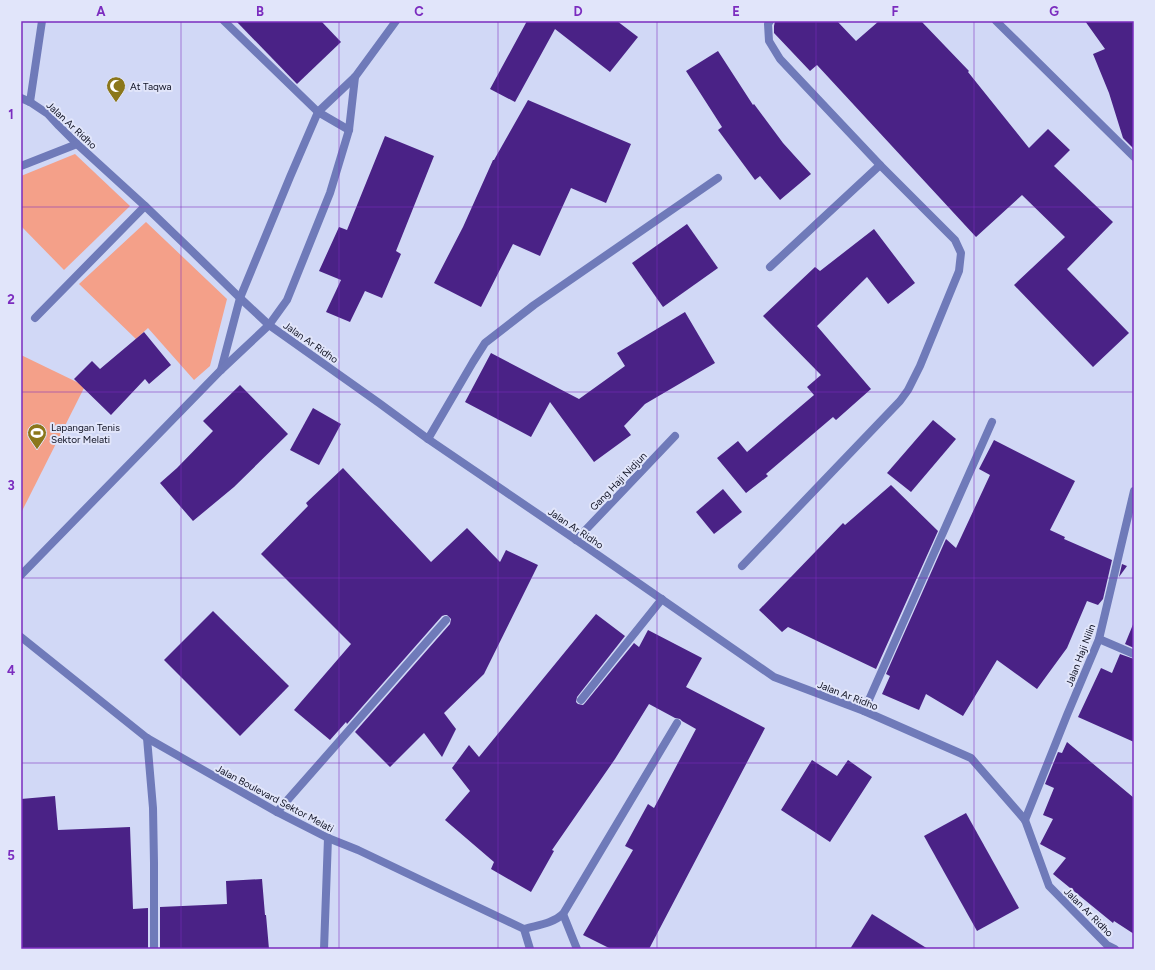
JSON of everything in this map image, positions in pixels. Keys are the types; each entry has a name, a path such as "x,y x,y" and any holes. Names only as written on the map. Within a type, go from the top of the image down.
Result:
{"street":[{"path":"30,102 42,21"},
{"path":"224,21 318,112 349,130"},
{"path":"221,370 240,298 318,112 355,77 396,21"},
{"path":"742,566 900,401 908,390 920,366 959,271 960,253 955,240 880,165 780,59 769,41 768,24 770,21"},
{"path":"996,21 1134,157"},
{"path":"21,575 221,370 269,325 286,300 330,193 349,130 355,77"},
{"name":"Jalan Ar Ridho","path":"21,98 48,114 77,144 145,206 269,325 428,439 662,599 774,678 864,712 971,758 1025,820 1049,886 1106,947 1115,949"},
{"path":"21,166 77,144"},
{"path":"770,267 880,165"},
{"path":"428,439 485,343 534,305 718,178"},
{"path":"35,318 145,206"},
{"path":"864,712 992,422"},
{"name":"Gang Haji Nidjun","path":"576,540 675,436"},
{"name":"Jalan Haji Nilin","path":"1025,820 1099,639 1134,491"},
{"path":"581,700 662,599"},
{"path":"277,812 446,620"},
{"name":"Jalan Boulevard Sektor Melati","path":"21,637 147,738 277,812 328,838 358,850 524,928"},
{"path":"1099,639 1134,654"},
{"path":"530,949 524,928 549,923 558,919 563,914 677,723"},
{"path":"147,738 153,808 154,949"},
{"path":"324,949 328,838"},
{"path":"563,914 577,949"}],"shaded area":[{"path":"75,154 130,206 64,270 21,226 21,176"},
{"path":"146,222 227,299 210,366 194,380 148,328 136,339 79,284"},
{"name":"Lapangan Tenis Sektor Melati","path":"21,355 85,386 21,513"}],"building":[{"path":"236,21 321,21 341,42 297,84"},
{"path":"527,21 617,21 638,37 610,72 555,29 515,102 490,89"},
{"path":"775,21 837,21 856,41 879,21 921,21 969,71 968,72 1029,148 1048,129 1070,150 1054,166 1113,222 1067,269 1129,333 1093,367 1014,285 1065,237 1022,195 976,237 817,65 810,71 774,33"},
{"path":"1085,21 1134,21 1134,149 1123,138 1109,93 1093,54 1105,49"},
{"path":"718,51 753,105 754,104 783,143 811,174 780,200 760,176 755,180 718,130 722,127 686,71"},
{"path":"528,100 631,144 606,203 571,188 540,256 513,244 481,307 434,283 463,227 493,160"},
{"path":"385,136 434,156 396,251 401,254 382,298 365,291 350,322 326,312 341,280 319,271 339,227 347,230"},
{"path":"687,224 718,268 663,307 632,263"},
{"path":"874,229 915,283 888,304 867,277 817,326 871,389 836,420 833,417 766,474 768,476 746,493 717,458 738,441 747,452 814,395 807,387 821,375 763,316 815,267 820,271"},
{"path":"685,312 715,363 645,404 624,426 631,435 594,462 550,402 531,437 465,402 491,353 579,399 625,366 617,353"},
{"path":"144,332 171,365 149,384 145,379 111,415 74,379 92,361 100,369"},
{"path":"240,385 288,434 234,487 193,521 160,483 213,431 203,421"},
{"path":"313,408 341,424 319,465 290,450"},
{"path":"933,420 956,439 911,492 887,473"},
{"path":"994,440 1075,481 1050,530 1065,537 1064,539 1112,560 1103,599 1098,605 1087,601 1067,648 1037,689 997,660 963,716 926,694 919,710 882,694 890,676 886,674 946,539 956,548 990,475 979,469"},
{"path":"343,468 431,562 467,528 500,562 506,550 538,565 484,674 444,713 456,729 442,757 424,733 390,767 355,732 450,624 451,619 447,615 442,616 347,724 346,722 330,740 294,710 351,644 261,554 308,506 306,503"},
{"path":"891,485 938,531 876,669 788,627 782,632 759,610 843,523 845,525"},
{"path":"723,489 742,512 714,534 696,512"},
{"path":"1122,564 1127,566 1119,577"},
{"path":"213,611 289,686 240,736 164,660"},
{"path":"596,614 625,636 577,697 576,702 578,704 583,705 585,703 634,643 639,647 648,630 702,658 686,687 765,728 649,949 611,949 583,935 633,850 625,846 648,804 654,808 696,729 680,719 675,718 649,704 615,759 552,850 554,851 531,892 491,869 494,862 445,820 470,791 452,768 469,745 479,757"},
{"path":"1134,622 1134,648 1125,644"},
{"path":"1120,654 1134,659 1134,742 1078,717 1101,668 1112,673"},
{"path":"1067,742 1134,798 1134,934 1114,921 1113,923 1053,874 1066,858 1040,844 1053,819 1043,815 1054,788 1045,784 1058,752 1062,753"},
{"path":"812,760 837,776 848,760 872,777 830,842 781,810"},
{"path":"55,796 58,830 130,827 133,909 148,908 148,949 21,949 21,799"},
{"path":"966,813 1019,908 977,931 924,836"},
{"path":"262,879 269,949 160,949 160,907 227,904 226,881"},
{"path":"872,914 928,949 850,949"}],"place":[{"name":"At Taqwa","path":"116,103"},
{"name":"Lapangan Tenis Sektor Melati","path":"37,450"}]}
